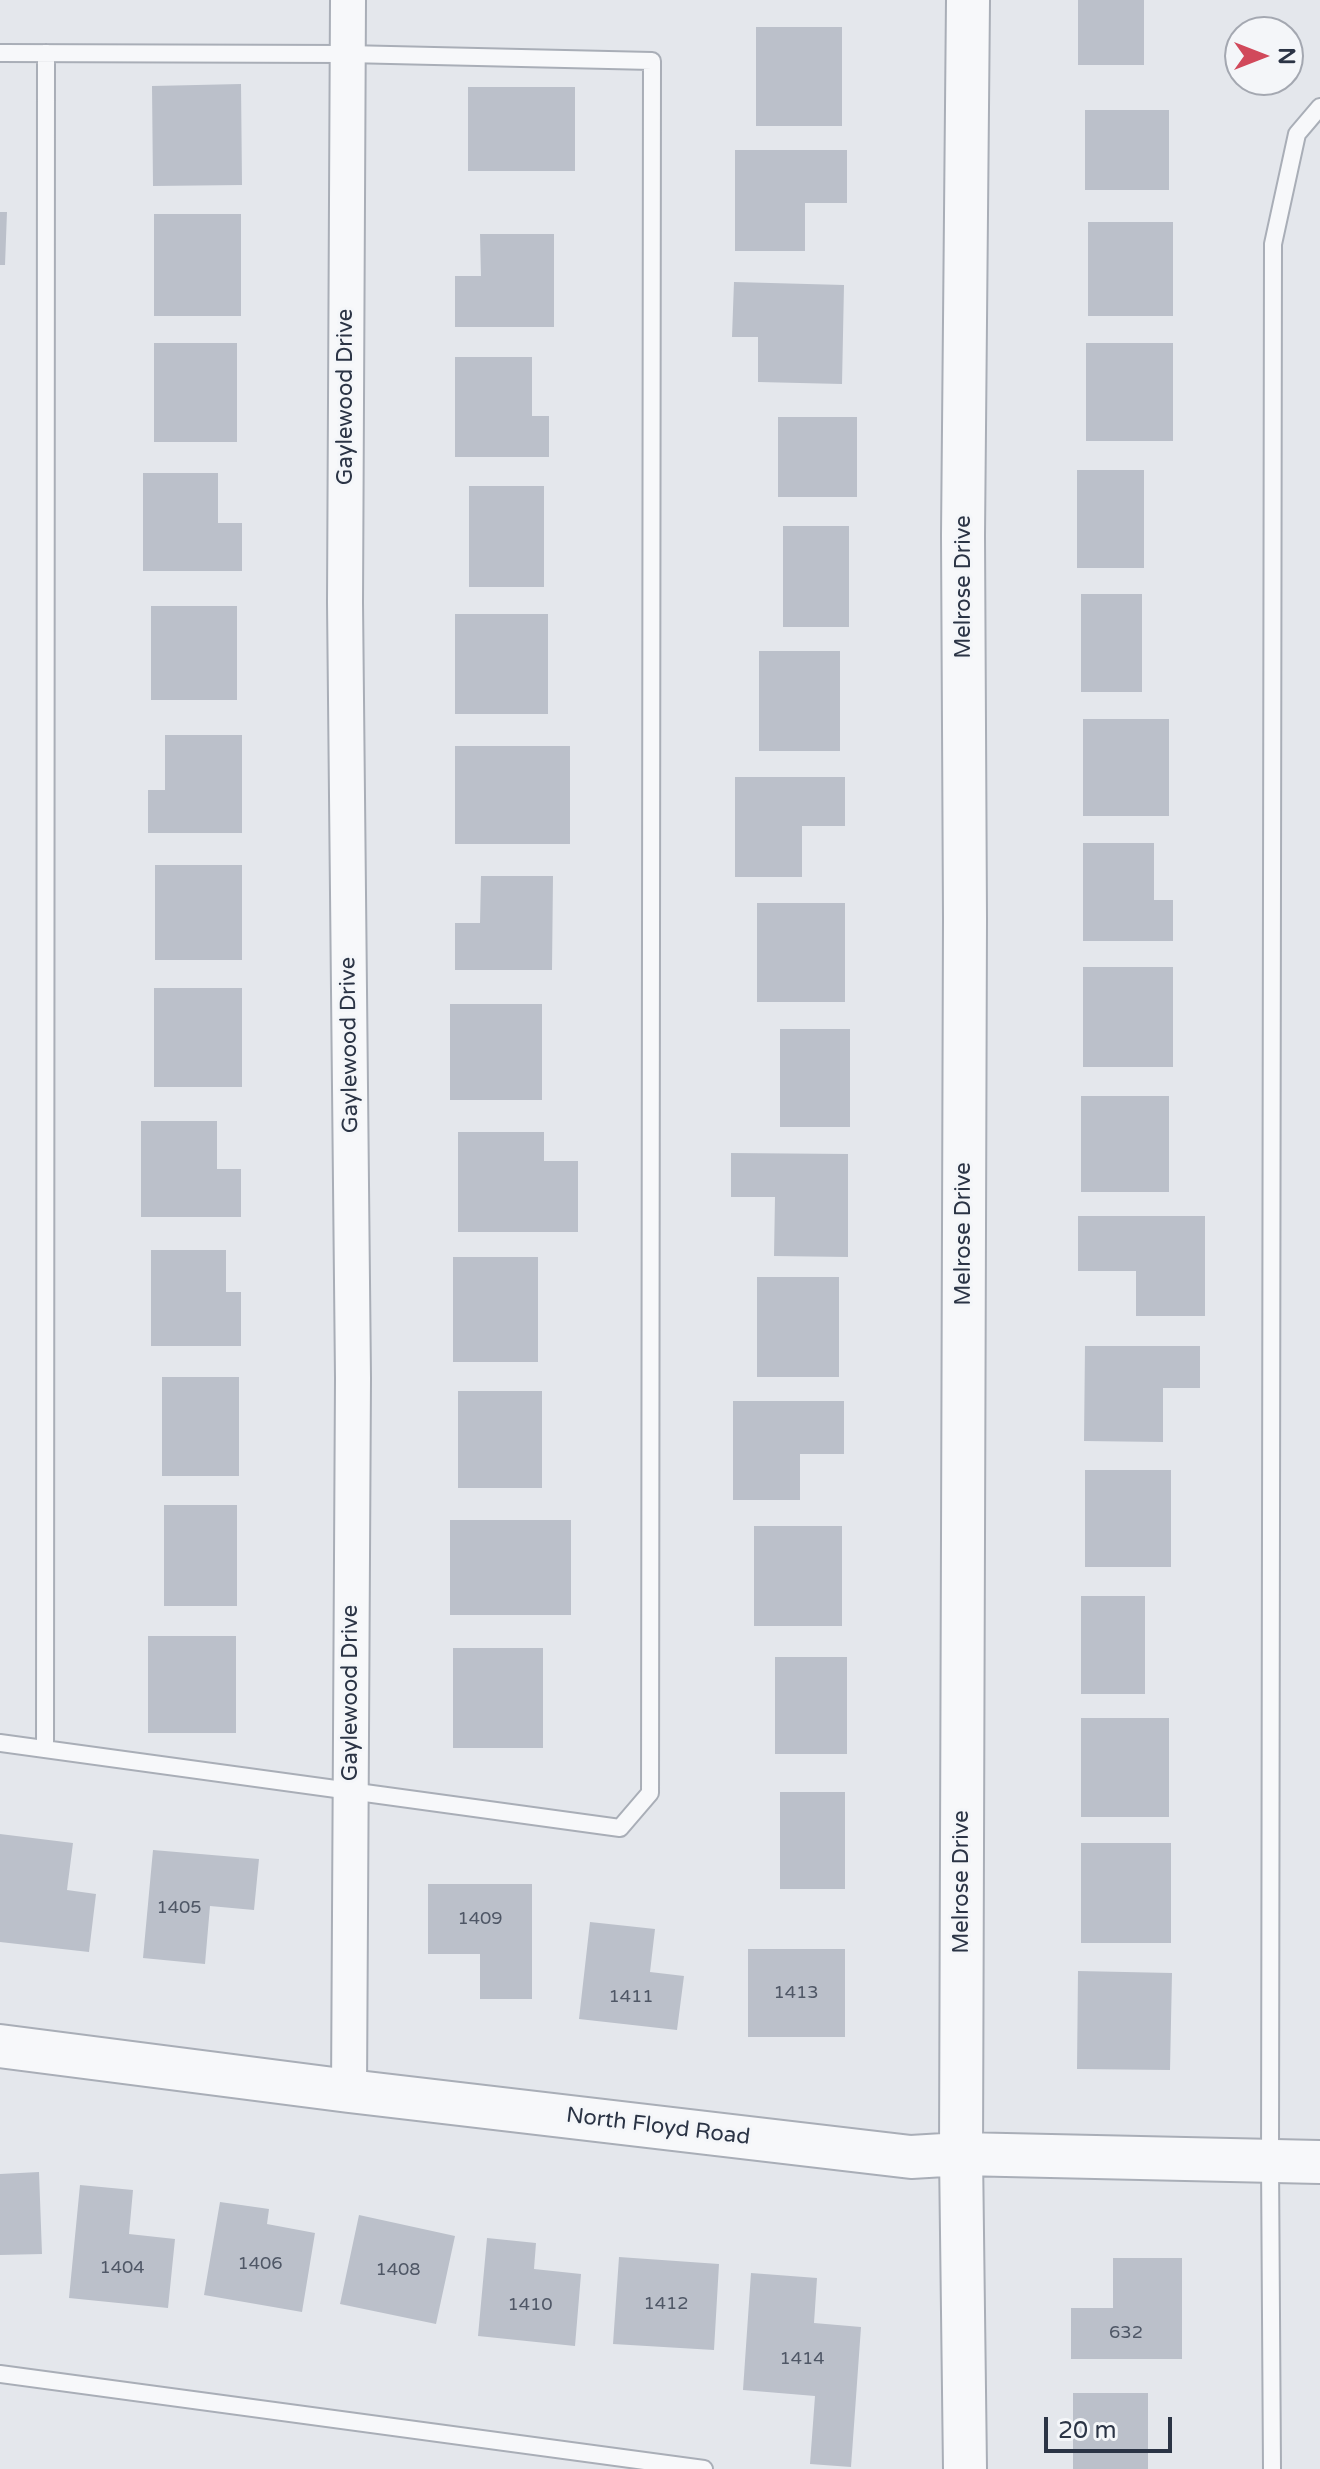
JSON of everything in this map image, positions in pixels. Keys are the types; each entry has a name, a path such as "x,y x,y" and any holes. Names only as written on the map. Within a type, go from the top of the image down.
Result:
{"street":[{"name":"Gaylewood Drive","path":"348,0 345,602 353,1362 349,2091"},
{"name":"Melrose Drive","path":"965,2469 961,2154 965,935 963,535 968,0"},
{"name":"North Floyd Road","path":"0,2046 349,2091 911,2157 961,2154 1320,2162"}],"lane":[{"path":"0,53 347,54 652,61 650,1793 620,1828 0,1743"},
{"path":"45,1749 46,53"},
{"path":"1272,2469 1273,244 1297,134 1320,107"},
{"path":"0,2374 704,2469"}],"building":[{"path":"1078,0 1144,0 1144,65 1078,65"},
{"path":"756,27 842,27 842,126 756,126"},
{"path":"241,84 242,185 153,186 152,86"},
{"path":"468,87 575,87 575,171 468,171"},
{"path":"1085,110 1169,110 1169,190 1085,190"},
{"path":"735,150 847,150 847,203 805,203 805,251 735,251"},
{"path":"0,212 7,212 5,265 0,265"},
{"path":"154,214 241,214 241,316 154,316"},
{"path":"1088,222 1173,222 1173,316 1088,316"},
{"path":"480,234 554,234 554,327 455,327 455,276 481,276"},
{"path":"734,282 844,285 842,384 758,382 758,337 732,337"},
{"path":"154,343 237,343 237,442 154,442"},
{"path":"1086,343 1173,343 1173,441 1086,441"},
{"path":"455,357 532,357 532,416 549,416 549,457 455,457"},
{"path":"778,417 857,417 857,497 778,497"},
{"path":"1077,470 1144,470 1144,568 1077,568"},
{"path":"143,473 218,473 218,523 242,523 242,571 143,571"},
{"path":"469,486 544,486 544,587 469,587"},
{"path":"783,526 849,526 849,627 783,627"},
{"path":"1081,594 1142,594 1142,692 1081,692"},
{"path":"151,606 237,606 237,700 151,700"},
{"path":"455,614 548,614 548,714 455,714"},
{"path":"759,651 840,651 840,751 759,751"},
{"path":"1083,719 1169,719 1169,816 1083,816"},
{"path":"165,735 242,735 242,833 148,833 148,790 165,790"},
{"path":"455,746 570,746 570,844 455,844"},
{"path":"735,777 845,777 845,826 802,826 802,877 735,877"},
{"path":"1083,843 1154,843 1154,900 1173,900 1173,941 1083,941"},
{"path":"155,865 242,865 242,960 155,960"},
{"path":"481,876 553,876 552,970 455,970 455,923 480,923"},
{"path":"757,903 845,903 845,1002 757,1002"},
{"path":"1083,967 1173,967 1173,1067 1083,1067"},
{"path":"154,988 242,988 242,1087 154,1087"},
{"path":"450,1004 542,1004 542,1100 450,1100"},
{"path":"780,1029 850,1029 850,1127 780,1127"},
{"path":"1081,1096 1169,1096 1169,1192 1081,1192"},
{"path":"141,1121 217,1121 217,1169 241,1169 241,1217 141,1217"},
{"path":"458,1132 544,1132 544,1161 578,1161 578,1232 458,1232"},
{"path":"731,1153 848,1154 848,1257 774,1256 775,1197 731,1197"},
{"path":"1078,1216 1205,1216 1205,1316 1136,1316 1136,1271 1078,1271"},
{"path":"151,1250 226,1250 226,1292 241,1292 241,1346 151,1346"},
{"path":"453,1257 538,1257 538,1362 453,1362"},
{"path":"757,1277 839,1277 839,1377 757,1377"},
{"path":"1085,1346 1200,1346 1200,1388 1163,1388 1163,1442 1084,1441"},
{"path":"162,1377 239,1377 239,1476 162,1476"},
{"path":"458,1391 542,1391 542,1488 458,1488"},
{"path":"733,1401 844,1401 844,1454 800,1454 800,1500 733,1500"},
{"path":"1085,1470 1171,1470 1171,1567 1085,1567"},
{"path":"164,1505 237,1505 237,1606 164,1606"},
{"path":"450,1520 571,1520 571,1615 450,1615"},
{"path":"754,1526 842,1526 842,1626 754,1626"},
{"path":"1081,1596 1145,1596 1145,1694 1081,1694"},
{"path":"148,1636 236,1636 236,1733 148,1733"},
{"path":"453,1648 543,1648 543,1748 453,1748"},
{"path":"775,1657 847,1657 847,1754 775,1754"},
{"path":"1081,1718 1169,1718 1169,1817 1081,1817"},
{"path":"780,1792 845,1792 845,1889 780,1889"},
{"path":"0,1834 73,1843 67,1890 96,1894 89,1952 0,1942"},
{"path":"1081,1843 1171,1843 1171,1943 1081,1943"},
{"path":"153,1850 259,1859 254,1910 210,1906 205,1964 143,1958"},
{"path":"428,1884 532,1884 532,1999 480,1999 480,1954 428,1954"},
{"path":"590,1922 655,1929 650,1972 684,1976 677,2030 579,2019"},
{"path":"748,1949 845,1949 845,2037 748,2037"},
{"path":"1078,1971 1172,1973 1170,2070 1077,2069"},
{"path":"39,2172 42,2254 0,2255 0,2174"},
{"path":"80,2185 133,2190 129,2234 175,2239 168,2308 69,2298"},
{"path":"220,2202 269,2209 267,2224 315,2233 302,2312 204,2295"},
{"path":"359,2215 455,2236 436,2324 340,2304"},
{"path":"487,2238 536,2243 534,2269 581,2274 575,2346 478,2336"},
{"path":"619,2257 719,2264 714,2350 613,2344"},
{"path":"1113,2258 1182,2258 1182,2359 1071,2359 1071,2308 1113,2308"},
{"path":"751,2273 817,2278 814,2323 861,2327 851,2467 810,2464 815,2396 743,2390"},
{"path":"1073,2393 1148,2393 1148,2469 1073,2469"}]}
